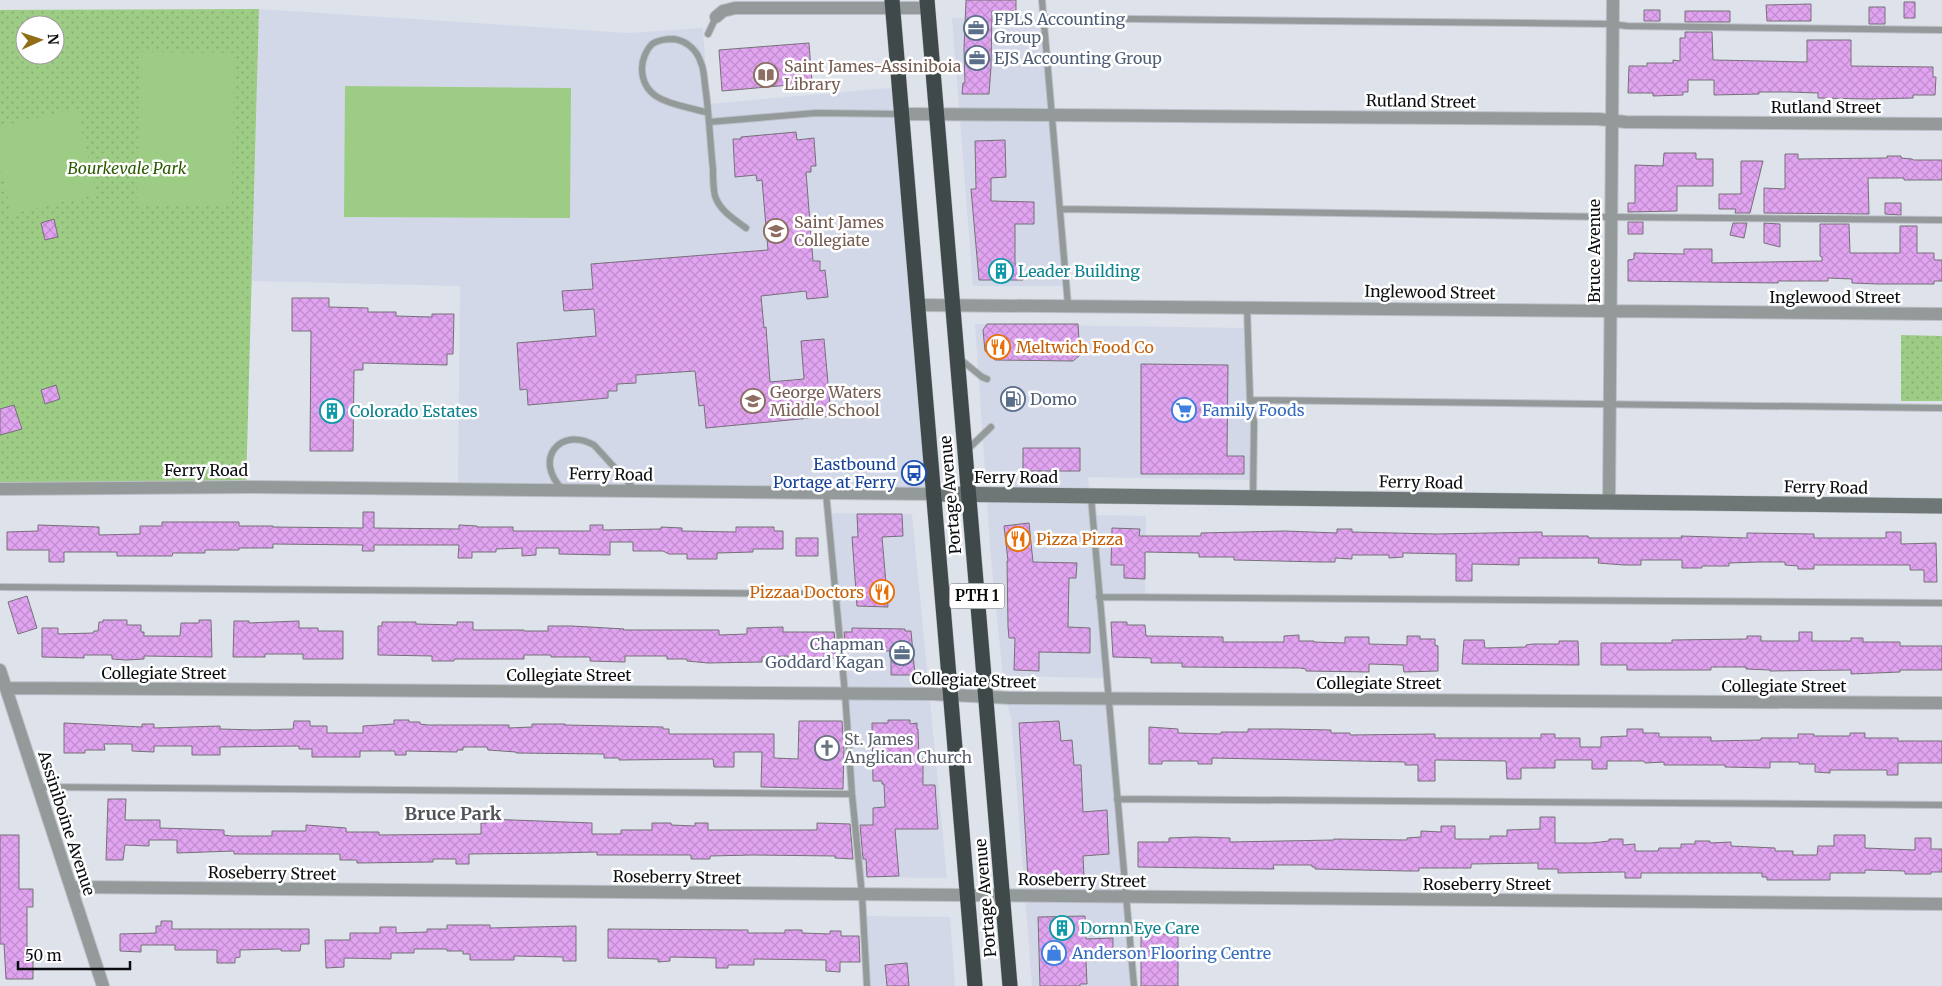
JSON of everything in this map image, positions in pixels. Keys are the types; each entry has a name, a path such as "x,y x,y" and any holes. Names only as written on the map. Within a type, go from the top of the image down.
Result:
{"highway":[{"name":"Portage Avenue","path":"892,4 975,986"},
{"name":"Portage Avenue","path":"927,4 1010,986"}],"main road":[{"name":"Ferry Road","path":"933,494 1942,506"}],"street":[{"name":"Bruce Avenue","path":"1608,502 1613,0"},
{"path":"716,17 723,11 735,8 787,4 927,4"},
{"name":"Rutland Street","path":"900,114 1598,119 1612,121 1942,124"},
{"name":"Inglewood Street","path":"917,305 1942,314"},
{"name":"Ferry Road","path":"0,489 246,487 933,494"},
{"name":"Assiniboine Avenue","path":"0,670 103,986"},
{"name":"Collegiate Street","path":"6,688 845,693 986,697 1942,703"},
{"name":"Roseberry Street","path":"71,888 1942,904"}],"lane":[{"path":"1042,0 1068,305"},
{"path":"708,34 716,17"},
{"path":"1044,18 1612,24 1628,26 1942,30"},
{"path":"708,113 690,107 670,104 649,92 644,83 642,62 646,52 653,44 662,40 673,39 683,41 693,48 702,63 708,113 709,122 714,194 720,207 746,228"},
{"path":"709,122 816,113 900,114"},
{"path":"1060,209 1942,220"},
{"path":"1247,307 1250,400 1254,422 1253,498"},
{"path":"956,356 987,379"},
{"path":"1250,400 1942,408"},
{"path":"964,453 991,427"},
{"path":"564,491 552,476 549,460 556,446 563,442 578,439 594,445 637,492"},
{"path":"826,494 862,895 867,986"},
{"path":"1091,496 1134,986"},
{"path":"0,586 835,594"},
{"path":"1100,598 1942,603"},
{"path":"38,787 852,794"},
{"path":"1117,799 1942,805"}],"shaded area":[{"path":"259,9 628,33 703,28 708,104 899,87 933,494 458,490 460,286 252,281"},
{"path":"952,18 1042,19 1065,286 973,286"},
{"path":"975,324 1246,328 1252,422 1252,480 1088,477 1095,558 1093,515 1146,516 1145,595 1097,595 1104,678 1003,676 991,559"},
{"path":"829,513 912,514 947,878 861,877"},
{"path":"1004,696 1105,697 1132,986 1032,986 1011,716"},
{"path":"865,916 950,917 955,986 868,986"}],"green space":[{"name":"Bourkevale Park","path":"259,9 246,487 0,489 0,10"},
{"path":"140,52 234,53 232,205 137,206"},
{"path":"345,86 571,88 570,218 344,217"},
{"path":"77,109 96,194 11,214 0,163 0,126"},
{"path":"1901,335 1942,336 1942,401 1901,401"}],"building":[{"path":"966,0 1016,0 1016,11 992,11 989,94 962,94 963,83 965,83"},
{"path":"1904,2 1915,2 1915,18 1904,18"},
{"path":"1811,4 1811,21 1767,21 1766,5"},
{"path":"1869,7 1885,7 1885,24 1869,24"},
{"path":"1644,10 1660,10 1660,21 1644,21"},
{"path":"1685,11 1730,11 1730,22 1685,22"},
{"path":"1685,32 1712,32 1713,60 1807,62 1807,40 1851,40 1851,66 1933,67 1933,77 1936,77 1935,95 1913,95 1913,98 1870,99 1818,98 1818,93 1789,92 1714,95 1714,80 1688,80 1688,92 1683,92 1683,95 1653,96 1653,93 1628,93 1629,66 1647,66 1647,63 1673,63 1673,60 1680,61 1680,38 1685,38"},
{"name":"Saint James-Assiniboia Library","path":"809,43 812,83 722,91 719,50"},
{"path":"796,132 797,140 814,138 816,166 811,166 811,172 806,172 813,261 820,261 820,271 825,270 828,297 807,299 806,291 761,296 764,328 766,327 770,382 804,379 801,341 824,339 831,416 706,428 704,405 699,406 695,371 636,375 636,383 617,384 617,391 608,391 608,398 528,405 527,389 520,390 517,343 596,336 594,309 564,311 562,291 593,289 591,264 768,250 762,180 757,181 756,175 735,177 733,139"},
{"path":"1005,140 1006,177 991,178 991,201 1034,202 1034,224 1015,224 1015,264 1023,264 1023,280 979,280 971,189 976,189 975,141"},
{"path":"1664,153 1696,153 1696,159 1713,159 1713,186 1677,186 1677,211 1628,212 1628,203 1635,203 1635,165 1663,166"},
{"path":"1785,154 1798,154 1798,159 1887,158 1887,156 1901,156 1901,158 1913,160 1942,160 1942,180 1868,178 1869,214 1764,213 1764,188 1785,189"},
{"path":"1741,161 1763,161 1750,213 1735,213 1736,209 1719,209 1719,194 1741,194"},
{"path":"1885,203 1901,203 1901,215 1885,214"},
{"path":"54,219 58,237 45,240 41,223"},
{"path":"1628,222 1643,222 1643,234 1628,234"},
{"path":"1733,223 1747,223 1744,238 1730,235"},
{"path":"1764,223 1780,224 1780,247 1764,243"},
{"path":"1820,224 1849,224 1850,253 1900,253 1900,226 1917,226 1917,253 1934,253 1934,260 1942,260 1942,281 1934,281 1934,284 1878,284 1852,283 1852,279 1828,278 1828,281 1778,281 1778,283 1628,281 1628,260 1634,259 1634,253 1684,254 1684,249 1712,249 1712,263 1822,261 1820,256"},
{"name":"Colorado Estates","path":"292,298 329,298 329,307 368,308 368,312 396,312 396,316 432,317 432,314 454,314 453,354 447,354 447,365 363,363 363,370 354,370 353,451 310,451 311,331 292,331"},
{"path":"987,324 1078,324 1080,355 1073,361 995,360 985,351 983,330"},
{"name":"Family Foods","path":"1141,364 1228,365 1227,456 1244,456 1244,474 1141,474"},
{"path":"56,385 60,399 45,404 41,390"},
{"path":"14,405 22,429 0,435 0,409"},
{"path":"1023,448 1080,448 1080,471 1023,471"},
{"path":"363,512 374,512 374,528 459,529 459,525 513,527 513,531 590,531 590,525 603,525 603,530 661,529 661,527 682,528 682,531 736,532 736,527 774,527 774,531 783,531 783,549 753,549 753,552 717,553 717,559 687,559 687,554 669,554 663,551 633,551 633,542 610,542 610,555 559,554 559,548 536,548 536,555 522,556 522,548 496,549 496,552 472,552 472,558 458,558 459,545 374,545 374,551 362,551 363,545 273,544 273,548 205,550 205,553 173,553 172,556 117,556 117,552 64,552 64,562 49,562 49,550 7,550 7,532 38,531 38,525 99,527 99,535 140,534 140,526 162,526 162,522 239,522 239,526 363,528"},
{"path":"857,514 902,514 903,536 882,537 888,607 857,606 852,537 858,537"},
{"path":"1029,523 1033,562 1077,563 1076,578 1069,578 1068,627 1090,628 1090,653 1039,652 1039,671 1014,670 1015,638 1009,638 1008,627 1008,561 1004,526"},
{"path":"1112,528 1140,529 1139,536 1201,536 1201,533 1285,531 1337,533 1337,529 1352,529 1352,532 1436,534 1542,532 1542,536 1588,536 1589,538 1682,538 1681,536 1747,538 1747,533 1814,534 1814,538 1886,538 1886,532 1901,532 1901,544 1936,543 1937,582 1924,582 1924,570 1910,570 1910,565 1814,565 1814,569 1798,569 1798,566 1785,565 1785,562 1759,562 1729,563 1729,566 1682,568 1682,560 1641,560 1641,565 1624,565 1598,563 1599,558 1519,558 1519,565 1472,564 1472,581 1456,581 1456,554 1403,553 1403,557 1389,558 1389,555 1352,555 1352,559 1335,558 1335,562 1321,562 1234,560 1234,557 1199,557 1199,553 1145,552 1145,579 1124,578 1124,565 1111,565"},
{"path":"796,538 818,538 818,556 796,556"},
{"path":"27,596 37,628 18,634 8,602"},
{"path":"103,620 127,620 127,625 141,625 141,632 144,632 144,636 180,636 181,623 199,623 199,620 211,620 212,657 144,656 144,659 127,660 112,659 112,655 84,655 84,658 42,657 42,628 58,628 58,634 93,633 98,631 99,622 103,622"},
{"path":"234,621 249,621 249,623 299,621 299,628 318,628 318,631 343,631 343,659 303,659 303,654 265,654 265,657 233,657"},
{"path":"382,622 457,625 457,622 473,622 473,630 548,631 548,626 572,626 623,630 719,630 719,635 747,634 747,628 783,627 783,632 834,632 836,651 835,658 828,658 828,661 788,658 788,656 762,657 762,662 708,663 687,661 687,659 667,659 667,656 625,656 625,662 590,661 590,657 524,655 524,659 454,659 454,661 432,661 432,656 378,655 378,626 382,626"},
{"path":"1111,622 1127,622 1127,625 1145,625 1146,636 1223,637 1223,642 1284,642 1284,636 1299,635 1299,641 1345,643 1345,637 1369,637 1369,644 1407,645 1407,636 1420,636 1420,639 1435,639 1435,645 1438,646 1438,671 1404,672 1403,665 1369,664 1369,672 1306,671 1306,669 1300,668 1182,667 1182,663 1151,663 1151,658 1113,657"},
{"path":"852,628 905,629 905,631 911,631 915,675 891,675 891,651 846,651 844,632 852,632"},
{"path":"1799,632 1812,632 1812,641 1851,641 1851,638 1863,638 1863,642 1900,642 1900,646 1942,646 1942,670 1900,670 1900,672 1851,674 1851,670 1770,671 1746,669 1746,667 1711,667 1711,670 1627,670 1627,665 1601,665 1601,643 1672,643 1672,640 1747,639 1747,636 1761,636 1761,641 1799,641"},
{"path":"1464,640 1484,640 1485,648 1526,647 1526,645 1533,644 1559,644 1559,641 1578,641 1579,665 1462,664"},
{"path":"394,720 409,720 409,722 420,722 420,724 428,725 509,725 509,728 532,727 532,724 663,727 663,729 669,729 669,734 774,734 774,758 798,759 799,721 842,721 844,750 843,789 761,787 762,752 734,752 734,767 714,767 713,759 619,760 619,758 604,758 604,754 516,753 488,750 487,747 463,747 463,750 457,750 457,752 406,751 406,755 395,755 395,751 360,751 360,757 312,757 312,749 299,749 299,746 220,747 220,755 192,755 192,746 154,746 154,752 132,751 132,744 104,744 105,750 85,750 85,753 64,753 64,723 142,727 142,724 154,724 154,728 220,726 220,729 255,730 293,729 294,721 310,721 310,726 327,726 327,733 363,733 363,726 394,724"},
{"path":"888,720 910,720 910,724 917,723 919,759 923,759 923,785 935,785 938,829 895,829 899,876 867,877 866,859 863,859 860,825 873,825 873,808 885,807 884,784 882,784 882,781 873,781 872,723 888,723"},
{"path":"1059,721 1061,741 1072,740 1074,765 1081,765 1083,812 1107,810 1109,854 1083,856 1084,877 1028,879 1019,723"},
{"path":"1149,727 1178,729 1178,733 1221,734 1221,732 1248,732 1248,729 1282,729 1331,730 1331,733 1350,733 1350,735 1435,734 1435,738 1541,738 1541,734 1555,734 1555,738 1580,738 1580,747 1601,747 1601,737 1627,736 1627,729 1643,729 1643,733 1659,733 1659,737 1711,737 1711,741 1798,738 1798,734 1850,736 1850,733 1865,733 1865,738 1898,738 1898,741 1942,741 1942,763 1898,763 1898,775 1887,775 1887,770 1830,770 1830,773 1815,772 1815,764 1799,764 1799,762 1770,762 1770,768 1725,767 1725,765 1664,765 1664,762 1645,763 1644,761 1607,761 1607,769 1592,769 1592,760 1555,760 1555,768 1521,768 1521,779 1507,779 1506,761 1435,760 1435,781 1418,781 1418,765 1405,765 1405,762 1212,758 1212,764 1198,764 1198,761 1162,761 1162,764 1149,764"},
{"path":"108,799 126,799 125,820 160,820 160,828 224,830 224,835 231,836 272,836 272,831 306,831 306,825 346,828 346,832 379,832 379,835 481,834 481,823 486,823 486,819 592,823 592,834 621,834 621,830 652,830 652,823 695,826 695,823 708,823 708,830 817,830 817,823 850,824 853,859 835,858 835,856 753,855 710,856 710,859 691,859 691,855 597,855 597,852 469,854 469,864 456,864 456,859 433,859 433,862 357,863 357,860 340,860 340,854 234,854 234,851 177,853 177,840 149,840 149,846 125,845 123,860 106,860"},
{"path":"1540,817 1555,817 1555,843 1591,843 1609,841 1609,839 1623,839 1623,845 1635,844 1635,851 1681,848 1681,844 1695,844 1695,841 1710,841 1710,843 1731,842 1731,846 1775,848 1775,851 1793,851 1793,855 1817,855 1818,846 1834,846 1834,835 1865,835 1865,848 1915,850 1915,838 1931,838 1931,849 1942,849 1942,872 1905,874 1905,871 1865,870 1865,873 1830,873 1830,880 1767,880 1767,877 1762,877 1762,873 1641,873 1641,878 1625,878 1625,872 1558,873 1558,869 1538,869 1538,863 1471,864 1471,868 1419,868 1419,871 1315,869 1312,865 1273,865 1274,869 1138,867 1138,842 1169,842 1169,838 1230,838 1230,842 1334,839 1407,840 1407,838 1421,837 1421,831 1441,832 1441,826 1455,826 1455,839 1490,839 1490,836 1507,836 1507,830 1540,829"},
{"path":"0,835 19,835 19,889 33,889 33,907 27,907 27,957 33,957 33,979 6,979 4,944 0,944"},
{"path":"1085,916 1086,939 1113,938 1113,960 1086,961 1087,984 1080,984 1080,986 1040,986 1038,917"},
{"path":"161,921 172,921 172,929 309,929 309,944 301,944 300,951 281,951 281,949 240,950 240,957 235,958 235,963 217,963 217,950 175,950 175,945 141,945 141,952 120,951 120,934 156,933 156,926 161,926"},
{"path":"447,925 490,925 490,928 576,926 576,961 563,961 563,957 514,956 514,960 470,960 470,954 463,954 463,951 414,949 414,953 391,953 391,959 344,958 344,967 326,968 325,940 350,940 350,933 380,933 380,927 396,927 396,933 427,932 427,929 447,929"},
{"path":"608,929 748,930 748,933 785,933 785,930 802,930 802,933 830,934 830,931 841,931 841,936 859,936 860,962 840,962 840,972 826,971 826,960 754,959 754,965 728,965 728,968 716,968 716,958 670,957 670,961 658,962 658,959 608,958"},
{"path":"1141,930 1153,930 1153,934 1178,934 1178,986 1141,986"},
{"path":"907,963 909,986 887,986 885,965"}],"place":[{"name":"FPLS Accounting Group","path":"976,28"},
{"name":"EJS Accounting Group","path":"977,58"},
{"name":"Saint James-Assiniboia Library","path":"766,75"},
{"name":"Saint James Collegiate","path":"776,231"},
{"name":"Leader Building","path":"1001,271"},
{"name":"Meltwich Food Co","path":"998,347"},
{"name":"Domo","path":"1013,399"},
{"name":"George Waters Middle School","path":"753,401"},
{"name":"Family Foods","path":"1184,410"},
{"name":"Colorado Estates","path":"332,411"},
{"name":"Eastbound Portage at Ferry","path":"914,473"},
{"name":"Pizza Pizza","path":"1018,539"},
{"name":"Pizzaa Doctors","path":"882,592"},
{"name":"Chapman Goddard Kagan","path":"902,653"},
{"name":"St. James Anglican Church","path":"827,748"},
{"name":"Dornn Eye Care","path":"1062,928"},
{"name":"Anderson Flooring Centre","path":"1054,953"}],"district":[{"name":"Bruce Park","path":"453,814"}]}
